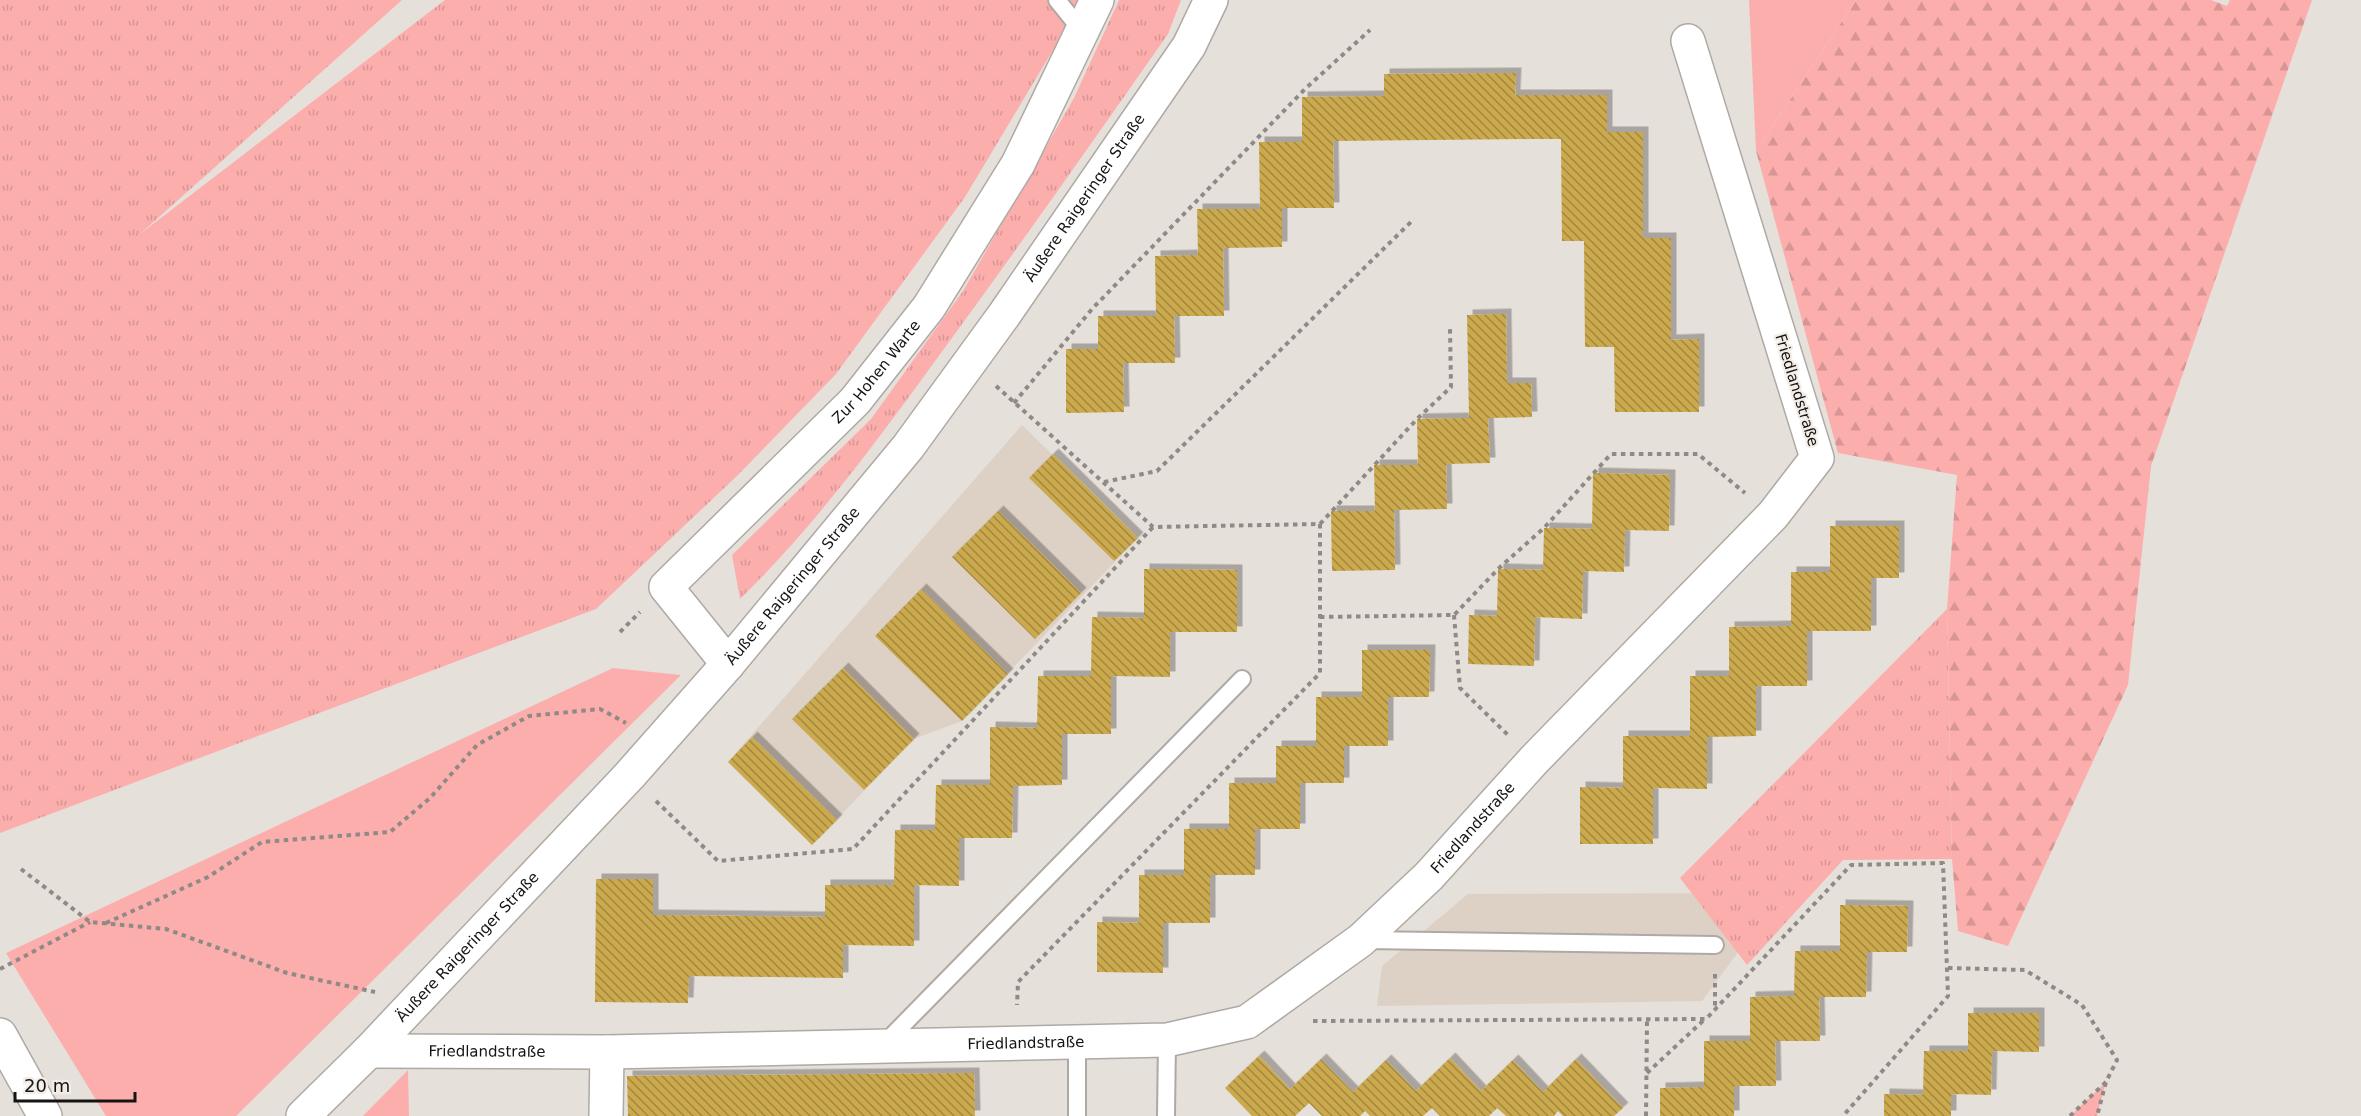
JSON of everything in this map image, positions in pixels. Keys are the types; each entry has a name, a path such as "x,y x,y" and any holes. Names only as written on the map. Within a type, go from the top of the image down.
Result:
{"street":[{"name":"Zur Hohen Warte","path":"728,664 666,586 855,401 929,307 1018,164 1097,0"},
{"name":"Äußere Raigeringer Straße","path":"303,1116 417,1002 629,776 728,664 908,447 970,362 1189,46 1211,0"},
{"name":"Friedlandstraße","path":"369,1051 607,1052 1167,1040 1247,1022 1361,940 1429,876 1534,760 1773,515 1818,458 1688,41"},
{"path":"0,1035 45,1116"},
{"path":"606,1116 607,1052"}],"lane":[{"path":"1057,0 1082,31"},
{"path":"884,1045 1242,679"},
{"path":"1361,940 1714,945"},
{"path":"1166,1116 1167,1040"},
{"path":"1077,1041 1077,1116"}],"path":[{"path":"1014,403 1092,309 1305,89 1370,30"},
{"path":"1103,482 1157,471 1414,219"},
{"path":"1017,1042 1018,982 1320,673 1320,524 1451,387 1450,328"},
{"path":"970,362 1153,527 1320,524"},
{"path":"1320,617 1454,615 1498,569 1544,528 1611,454 1698,454 1773,515"},
{"path":"629,776 718,861 853,849 1153,527"},
{"path":"1454,615 1460,688 1534,760"},
{"path":"106,923 208,877 262,842 390,832 430,798 477,745 529,717 600,709 660,740"},
{"path":"1646,1074 1715,1009 1851,865 1943,863 1948,996 1843,1116"},
{"path":"21,869 90,922"},
{"path":"0,969 90,922 106,923 166,928 287,973 417,1002"},
{"path":"1948,968 2025,970 2082,1005 2117,1060 2106,1082 2097,1116"},
{"path":"1714,969 1715,1009"},
{"path":"1305,1021 1706,1018"},
{"path":"1646,1116 1647,1019"},
{"path":"2070,1116 2106,1082"}],"shaded area":[{"path":"1022,425 1138,538 962,721 914,739 812,845 728,762"},
{"path":"1759,893 1759,924 1702,1001 1377,1006 1382,966 1468,894"}],"green space":[{"path":"0,0 402,0 140,234 445,0 1083,0 965,197 836,374 738,475 596,609 0,833"},
{"path":"1119,0 1181,0 1168,34 918,385 821,511 740,599 732,555 871,419 963,291 1074,98"},
{"path":"1749,0 1856,0 1756,151"},
{"path":"1856,0 2211,0 2227,6 2230,0 2312,0 2151,466 2128,685 2008,946 1958,931 1952,859 1947,609 1957,475 1838,453 1756,151"},
{"path":"1947,609 1952,859 1843,860 1747,965 1680,878"},
{"path":"613,668 681,675 236,1116 106,1116 6,953"},
{"path":"408,1070 409,1116 363,1116"},
{"path":"2106,1082 2097,1116 2070,1116"}],"building":[{"path":"1516,73 1515,95 1607,95 1607,132 1643,132 1643,238 1671,238 1671,340 1699,339 1699,412 1615,412 1614,347 1585,347 1584,241 1562,241 1561,139 1533,139 1333,141 1334,208 1282,208 1282,247 1223,248 1224,316 1174,316 1175,363 1123,363 1124,412 1066,413 1066,349 1098,349 1098,316 1156,316 1155,256 1198,255 1197,209 1260,209 1259,142 1302,142 1302,97 1384,96 1384,74"},
{"path":"1506,314 1507,383 1531,383 1532,417 1488,418 1490,463 1446,464 1447,509 1394,510 1395,570 1332,571 1331,511 1375,511 1374,465 1418,465 1417,419 1469,418 1467,315"},
{"path":"1053,454 1138,538 1114,561 1029,478"},
{"path":"1593,473 1670,475 1669,531 1625,530 1624,572 1583,571 1582,619 1535,617 1534,666 1468,664 1469,615 1497,616 1498,569 1543,570 1544,528 1592,529"},
{"path":"998,511 1081,593 1035,639 952,557"},
{"path":"1830,526 1899,526 1899,578 1871,578 1871,631 1807,631 1807,686 1756,686 1756,736 1707,737 1707,789 1653,788 1653,844 1580,844 1580,787 1623,788 1623,736 1690,736 1690,676 1729,676 1729,627 1791,626 1791,572 1830,572"},
{"path":"1144,569 1237,570 1237,632 1170,632 1170,677 1111,676 1111,734 1062,734 1062,785 1013,786 1012,838 959,838 959,886 914,885 914,946 843,945 843,978 689,976 688,1003 595,1002 596,879 653,879 653,915 825,917 825,885 894,885 895,830 935,830 936,785 990,785 990,727 1037,728 1038,676 1091,676 1092,617 1144,618"},
{"path":"921,589 1008,674 962,721 875,636"},
{"path":"1362,650 1430,650 1429,697 1388,697 1388,746 1344,746 1344,783 1300,783 1300,829 1255,829 1255,875 1210,875 1210,923 1163,923 1163,973 1097,972 1097,922 1139,923 1139,875 1184,875 1184,829 1229,829 1229,783 1276,783 1276,746 1316,746 1316,697 1362,697"},
{"path":"843,668 914,739 864,790 792,719"},
{"path":"752,737 837,820 812,845 728,762"},
{"path":"1840,905 1908,906 1907,952 1867,952 1866,997 1819,997 1820,1041 1775,1041 1776,1086 1734,1086 1734,1116 1660,1116 1660,1088 1704,1087 1704,1041 1750,1041 1750,997 1794,996 1795,951 1840,951"},
{"path":"1968,1013 2039,1013 2039,1052 1992,1051 1991,1095 1951,1094 1951,1116 1884,1116 1884,1094 1923,1095 1924,1051 1968,1051"},
{"path":"1259,1056 1290,1089 1321,1059 1353,1092 1386,1060 1416,1091 1450,1058 1481,1091 1513,1060 1543,1092 1576,1059 1623,1108 1614,1116 1563,1116 1558,1111 1554,1116 1506,1116 1497,1108 1489,1116 1440,1116 1432,1108 1423,1116 1370,1116 1365,1111 1360,1116 1322,1116 1309,1103 1295,1116 1252,1116 1225,1088"},
{"path":"974,1073 975,1116 628,1116 627,1076"}]}
